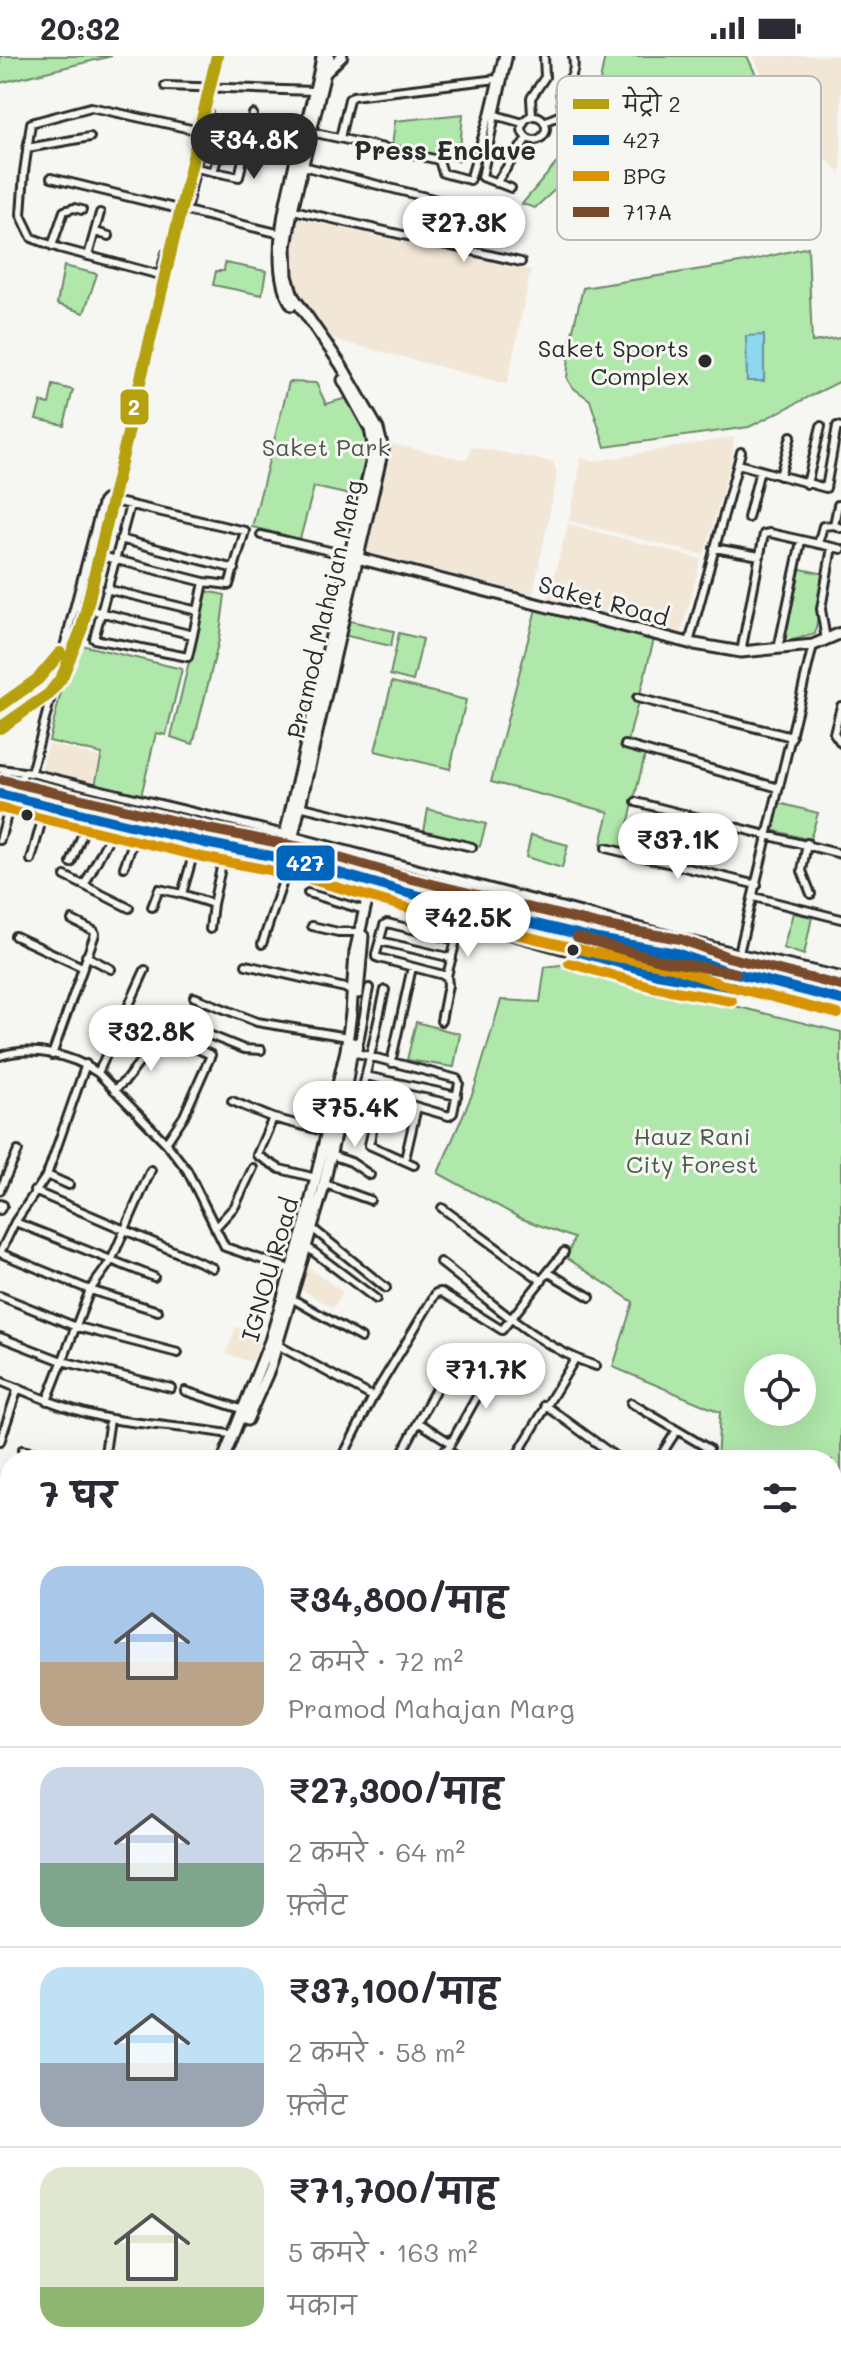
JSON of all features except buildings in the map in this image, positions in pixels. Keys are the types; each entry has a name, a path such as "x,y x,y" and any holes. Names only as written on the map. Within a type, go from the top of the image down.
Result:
{"main road":[{"path":"8,796 114,826 302,862 404,892 647,950 653,958 646,967 611,961"},
{"path":"4,807 86,825 114,826 135,837 286,872 657,974 705,981 841,1012"},
{"path":"598,939 676,953 724,970"},
{"path":"705,981 671,970 669,961 677,958 841,1000"}],"street":[{"name":"Pramod Mahajan Marg","path":"289,835 354,557 382,452 382,439 341,365 293,296 287,276 283,247 289,209 322,56"},
{"name":"Pramod Mahajan Marg","path":"289,209 303,166 329,56"},
{"path":"325,73 342,56"},
{"path":"311,132 439,160 443,173 470,180 497,79 507,56"},
{"path":"507,56 482,177 511,188"},
{"path":"532,116 531,98 545,77 544,56"},
{"path":"572,76 575,68 573,56"},
{"path":"340,138 349,99 353,96 497,79"},
{"path":"165,86 314,91"},
{"path":"166,253 160,275 32,238 21,215 30,126 34,121 87,107 202,132"},
{"path":"186,211 208,112"},
{"path":"196,168 239,177 253,114"},
{"path":"495,115 523,123"},
{"path":"544,134 538,139 527,138 522,131 523,123 532,116 540,117 548,143"},
{"path":"544,122 557,117"},
{"path":"27,148 90,137"},
{"path":"496,183 527,138"},
{"path":"213,172 217,159 235,150 246,150"},
{"path":"303,166 461,206"},
{"path":"51,178 285,235"},
{"path":"414,238 423,196"},
{"path":"52,246 64,211 74,208 82,210"},
{"path":"289,209 521,262"},
{"path":"88,256 100,213"},
{"path":"95,232 109,236"},
{"path":"807,484 821,426"},
{"path":"738,464 823,489 828,484 837,426 841,427"},
{"path":"780,476 791,436"},
{"path":"689,643 741,452"},
{"path":"748,518 751,496 760,470"},
{"path":"0,784 8,796 27,772 89,553 105,499 245,531 230,585 204,582 89,553"},
{"path":"130,505 94,639 188,657 204,582"},
{"path":"818,544 823,526 838,527 838,505 841,505"},
{"path":"741,652 764,534 841,549"},
{"path":"261,535 354,557"},
{"path":"120,539 235,569"},
{"path":"778,649 801,541"},
{"path":"826,640 821,609 832,547"},
{"path":"714,548 760,556"},
{"name":"Saket Road","path":"354,557 689,643 741,652 813,645 841,633"},
{"path":"106,589 198,611"},
{"path":"75,606 193,635"},
{"path":"739,953 813,645"},
{"path":"637,698 792,737"},
{"path":"841,706 834,733 841,743"},
{"path":"625,745 779,788"},
{"name":"Pramod Mahajan Marg","path":"268,855 280,847 289,835 299,806 306,757"},
{"path":"0,769 27,772 289,835 739,953 841,976"},
{"path":"636,802 841,854"},
{"path":"299,806 472,847"},
{"path":"0,840 4,807"},
{"path":"31,860 43,816"},
{"path":"71,863 86,825"},
{"path":"85,884 114,826"},
{"path":"289,835 292,849 302,862"},
{"path":"124,867 135,837"},
{"path":"807,843 802,871 811,894"},
{"path":"606,848 757,885"},
{"path":"182,894 194,852"},
{"path":"210,929 223,859"},
{"path":"262,944 286,872"},
{"path":"65,876 129,908"},
{"path":"152,907 159,889 213,904"},
{"path":"308,893 364,910"},
{"name":"IGNOU Road","path":"294,1271 307,1247 312,1228 327,1132 342,1085 358,932 370,896"},
{"name":"IGNOU Road","path":"233,1450 274,1343 305,1224 331,1155 370,896"},
{"path":"754,897 841,919"},
{"path":"52,1055 95,932 72,920"},
{"path":"441,1021 447,976 461,920"},
{"path":"447,976 376,957 384,925 387,923 456,940"},
{"path":"312,926 338,932 358,932"},
{"path":"15,936 82,967"},
{"path":"380,941 452,958"},
{"path":"86,956 111,969"},
{"path":"246,965 345,988 353,993"},
{"path":"391,1063 412,967"},
{"path":"98,1073 145,970"},
{"path":"342,1085 451,1115 457,1096 457,1079 357,1053 369,988"},
{"path":"362,1092 385,990"},
{"path":"194,997 257,1022 348,1037"},
{"path":"114,1090 126,1080 171,1021 244,1049 261,1050"},
{"path":"163,1033 211,1055 184,1116 166,1143"},
{"path":"113,1039 134,1052"},
{"path":"0,1056 19,1051 86,1064 166,1143 187,1170 215,1228 229,1249 294,1271"},
{"path":"86,1064 47,1175 15,1222 0,1253 90,1290 158,1311"},
{"path":"366,1076 457,1096"},
{"path":"380,1097 369,1145 414,1165"},
{"path":"232,1101 273,1118 327,1132"},
{"path":"405,1159 417,1107"},
{"path":"273,1118 257,1155 280,1169 370,1200"},
{"path":"0,1190 18,1151"},
{"path":"331,1155 351,1162 370,1175"},
{"path":"215,1228 235,1206 253,1168"},
{"path":"47,1401 90,1290 111,1261 151,1170"},
{"path":"47,1175 69,1185"},
{"path":"34,1191 213,1268"},
{"path":"0,1204 3,1205 0,1210"},
{"path":"442,1208 542,1281"},
{"path":"15,1222 154,1277"},
{"path":"312,1228 386,1288"},
{"path":"307,1247 376,1299"},
{"path":"346,1450 373,1397 438,1292 500,1330 564,1252"},
{"path":"440,1262 512,1319 575,1359 596,1366"},
{"path":"549,1273 590,1297"},
{"path":"0,1296 74,1326 178,1353"},
{"path":"287,1296 361,1338"},
{"path":"0,1337 62,1361 171,1388"},
{"path":"274,1343 373,1397"},
{"path":"403,1450 457,1349"},
{"path":"520,1450 575,1359"},
{"path":"447,1450 494,1366"},
{"name":"IGNOU Road","path":"227,1450 264,1369"},
{"path":"0,1381 47,1401 110,1419 234,1435"},
{"path":"0,1442 18,1388"},
{"path":"185,1391 244,1410"},
{"path":"631,1403 709,1449"},
{"path":"545,1405 606,1450"},
{"path":"105,1450 110,1419"},
{"path":"418,1422 445,1450"},
{"path":"664,1450 677,1430"}],"shaded area":[{"path":"753,56 841,56 841,174 821,154 821,76 762,76"},
{"path":"295,218 531,270 507,384 332,339 295,288 289,265"},
{"path":"734,437 731,461 704,555 569,521 580,457 591,462"},
{"path":"385,443 467,460 472,447 553,462 556,481 533,594 362,553"},
{"path":"568,524 701,559 681,633 548,599"},
{"path":"48,744 101,757 93,784 41,771"},
{"path":"306,1266 343,1292 333,1308 296,1286"},
{"path":"236,1327 261,1336 252,1362 226,1354"}],"green space":[{"path":"0,56 112,56 0,83"},
{"path":"605,56 747,56 756,76 601,76"},
{"path":"463,114 459,161 392,147 395,121"},
{"path":"557,162 557,188 535,208 522,204"},
{"name":"Saket Sports Complex","path":"808,247 812,342 841,338 841,381 749,427 605,447 590,400 572,387 567,379 570,342 583,288 746,262"},
{"path":"225,263 266,271 262,295 213,285 216,271 224,271"},
{"path":"64,266 97,274 84,313 57,304"},
{"name":"Saket Park","path":"289,382 316,383 326,404 350,397 370,440 359,497 314,487 300,539 252,527"},
{"path":"53,385 73,390 64,425 36,419 41,402 49,404"},
{"path":"796,568 825,574 815,634 785,642"},
{"path":"206,591 225,595 219,640 193,744 171,737"},
{"path":"536,609 654,639 626,749 645,755 622,849 601,844 609,812 491,782"},
{"path":"346,620 394,631 391,646 343,635"},
{"path":"399,633 423,639 413,681 390,675"},
{"path":"73,643 182,669 166,735 156,733 141,796 95,785 102,754 49,741"},
{"path":"392,682 466,700 450,769 375,751"},
{"path":"779,803 818,813 810,840 772,830"},
{"path":"428,809 486,824 480,846 424,831"},
{"path":"531,835 568,845 562,868 526,857"},
{"path":"793,913 812,917 804,955 783,948"},
{"name":"Hauz Rani City Forest","path":"574,954 579,968 841,1032 841,1450 718,1450 720,1412 613,1367 633,1302 567,1258 574,1238 520,1218 438,1173 474,1090 501,1000 540,1002 545,967 568,964"},
{"path":"416,1022 460,1034 454,1067 407,1060"}],"water":[{"path":"764,335 764,381 747,381 746,336"}],"metro line":[{"name":"2","path":"0,728 49,694 62,677 82,628 217,56"},
{"name":"2","path":"0,706 38,679 60,653"}],"transit line":[{"name":"717A","path":"3,780 208,829 305,848 408,878 601,925 680,939 728,957 841,986"},
{"name":"427","path":"0,794 205,843 302,862 404,892 598,939 676,953 724,970 841,1000"},
{"name":"BPG","path":"0,808 202,857 299,876 401,906 595,953 672,967 721,984 838,1014"},
{"name":"717A","path":"577,937 660,960 736,973"},
{"name":"427","path":"573,950 657,974 734,987"},
{"name":"BPG","path":"569,963 653,987 732,1001"}],"place":[{"name":"Saket Sports Complex","path":"705,361"}],"district":[{"name":"Press Enclave","path":"445,150"}]}
